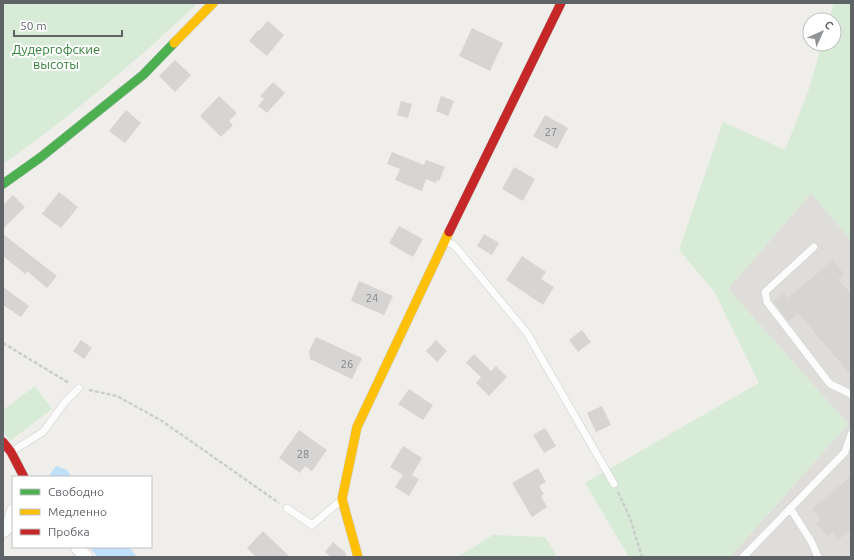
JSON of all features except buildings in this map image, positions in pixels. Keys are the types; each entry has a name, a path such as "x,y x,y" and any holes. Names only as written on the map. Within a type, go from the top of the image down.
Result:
{"street":[{"path":"3,184 41,157 143,75 213,3"},
{"path":"358,557 342,499 357,427 445,241 561,3"},
{"path":"3,442 11,452 23,476"},
{"path":"3,531 9,526 12,515"},
{"path":"78,548 86,557"}],"lane":[{"path":"445,241 454,245 526,333 614,484"},
{"path":"814,247 765,292 767,302 830,384 850,393"},
{"path":"11,452 43,432 65,402 79,388"},
{"path":"743,557 845,452 851,434"},
{"path":"287,508 312,525 342,499"},
{"path":"790,508 811,541 818,557"}],"path":[{"path":"3,343 79,388 117,396 162,422 287,508"},
{"path":"614,484 630,518 642,557"}],"shaded area":[{"path":"811,193 851,240 851,557 730,557 848,424 728,289"}],"green space":[{"name":"Дудергофские высоты","path":"3,3 198,3 151,46 79,107 3,164"},
{"path":"834,3 851,3 851,240 811,193 728,289 848,424 730,557 629,557 585,483 759,383 714,291 679,250 723,122 785,150 808,92 820,52 842,52 842,12 831,12"},
{"path":"35,386 52,409 10,441 3,431 3,410"},
{"path":"493,535 545,537 557,557 458,557"}],"water":[{"path":"56,466 67,470 71,476 49,476"},
{"path":"90,548 130,548 137,557 98,557"}],"traffic: fast":[{"path":"3,184 41,157 143,75 174,43"}],"traffic: slow":[{"path":"174,43 213,3"},
{"path":"358,557 342,499 357,427 449,232"}],"traffic: jam":[{"path":"449,232 561,3"},
{"path":"3,442 11,452 23,476"}]}
